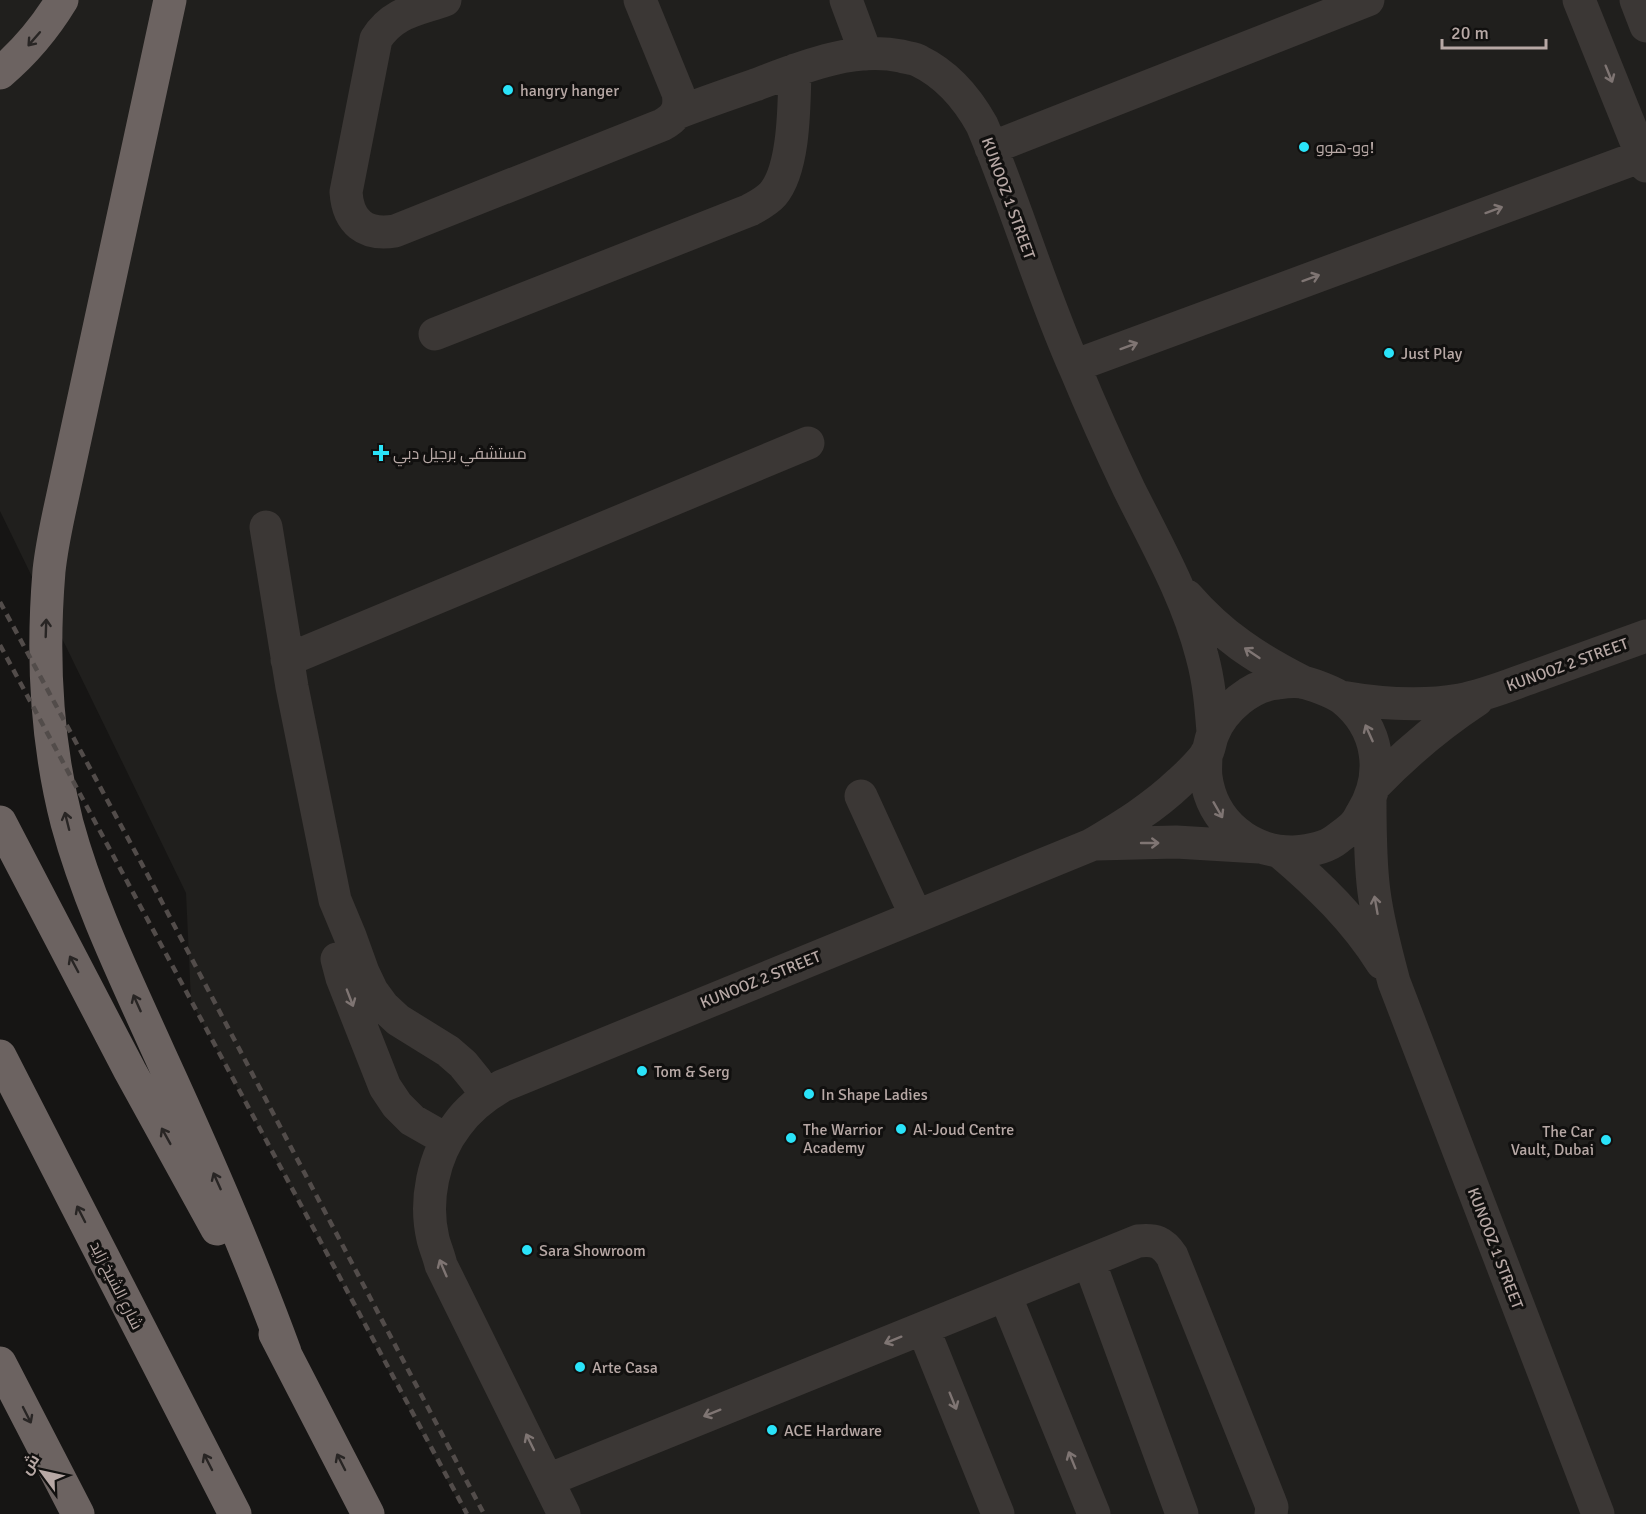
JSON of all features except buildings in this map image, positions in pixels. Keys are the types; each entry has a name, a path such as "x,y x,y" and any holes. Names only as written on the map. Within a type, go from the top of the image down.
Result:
{"highway":[{"path":"0,73 17,59 46,25 62,0"},
{"path":"170,0 59,513 50,569 46,622 47,696 54,759 65,812 86,883 109,942 226,1201 285,1352"},
{"path":"0,822 130,1071 285,1352 368,1514"},
{"name":"شارع الشيخ زايد","path":"0,1056 235,1514"},
{"path":"0,1363 78,1514"}],"street":[{"name":"KUNOOZ 1 STREET","path":"445,0 390,21 376,39 346,192 346,205 351,216 370,231 382,233 395,231 662,125 677,113 819,62 866,54 893,54 917,60 937,72 955,87 970,105 982,125 1074,366 1191,620 1203,657 1210,694 1210,743"},
{"path":"640,0 678,93 677,113"},
{"path":"846,0 866,54"},
{"path":"991,148 1368,0"},
{"path":"1074,366 1644,161 1579,0"},
{"path":"1636,0 1646,26"},
{"path":"435,334 764,203 774,192 786,164 792,137 795,70"},
{"path":"287,660 808,443"},
{"path":"266,527 287,660 335,900 363,972 372,991 383,1006 398,1020 448,1051 463,1064 486,1096"},
{"name":"KUNOOZ 1 STREET","path":"1176,584 1203,614 1233,640 1267,663 1303,682"},
{"name":"KUNOOZ 2 STREET","path":"1341,697 1400,705 1460,700 1489,693 1646,636"},
{"path":"1303,682 1341,697 1359,714 1371,736 1377,760 1373,793 1355,824 1334,841 1308,851 1270,850 1239,836 1223,819 1212,800 1206,777 1210,743 1228,710 1250,692 1275,683 1303,682"},
{"name":"KUNOOZ 2 STREET","path":"1373,793 1401,759 1458,713 1489,693"},
{"name":"KUNOOZ 2 STREET","path":"564,1514 441,1265 433,1238 429,1209 432,1183 447,1140 457,1125 486,1096 535,1071 1091,844 1123,826 1153,805 1181,781 1210,743"},
{"name":"KUNOOZ 1 STREET","path":"1373,793 1370,846 1374,893 1382,938 1394,982 1598,1514"},
{"path":"861,796 916,916"},
{"name":"KUNOOZ 2 STREET","path":"1091,844 1176,842 1270,850"},
{"name":"KUNOOZ 1 STREET","path":"1270,850 1307,875 1347,916 1376,953 1394,982"},
{"path":"335,900 334,939 342,978 382,1081 397,1105 412,1120 447,1140"},
{"path":"382,1081 393,1055 417,1041 431,1040"},
{"path":"548,1480 1138,1241 1148,1239 1167,1248 1172,1256 1272,1507 1271,1514"},
{"path":"1089,1261 1182,1514"},
{"path":"1005,1295 1094,1514"},
{"path":"923,1328 998,1514"}],"shaded area":[{"path":"0,0 1646,0 1646,1514 465,1514 191,1001 186,893 0,511"}],"railway":[{"path":"0,602 144,868 484,1514"},
{"path":"0,645 467,1514"}],"place":[{"name":"hangry hanger","path":"508,90"},
{"name":"وو-هوو!","path":"1304,147"},
{"name":"Just Play","path":"1389,353"},
{"name":"مستشفي برجيل دبي","path":"381,453"},
{"name":"Tom & Serg","path":"642,1071"},
{"name":"In Shape Ladies","path":"809,1094"},
{"name":"Al-Joud Centre","path":"901,1129"},
{"name":"The Warrior Academy","path":"791,1138"},
{"name":"The Car Vault, Dubai","path":"1606,1140"},
{"name":"Sara Showroom","path":"527,1250"},
{"name":"Arte Casa","path":"580,1367"},
{"name":"ACE Hardware","path":"772,1430"}]}
